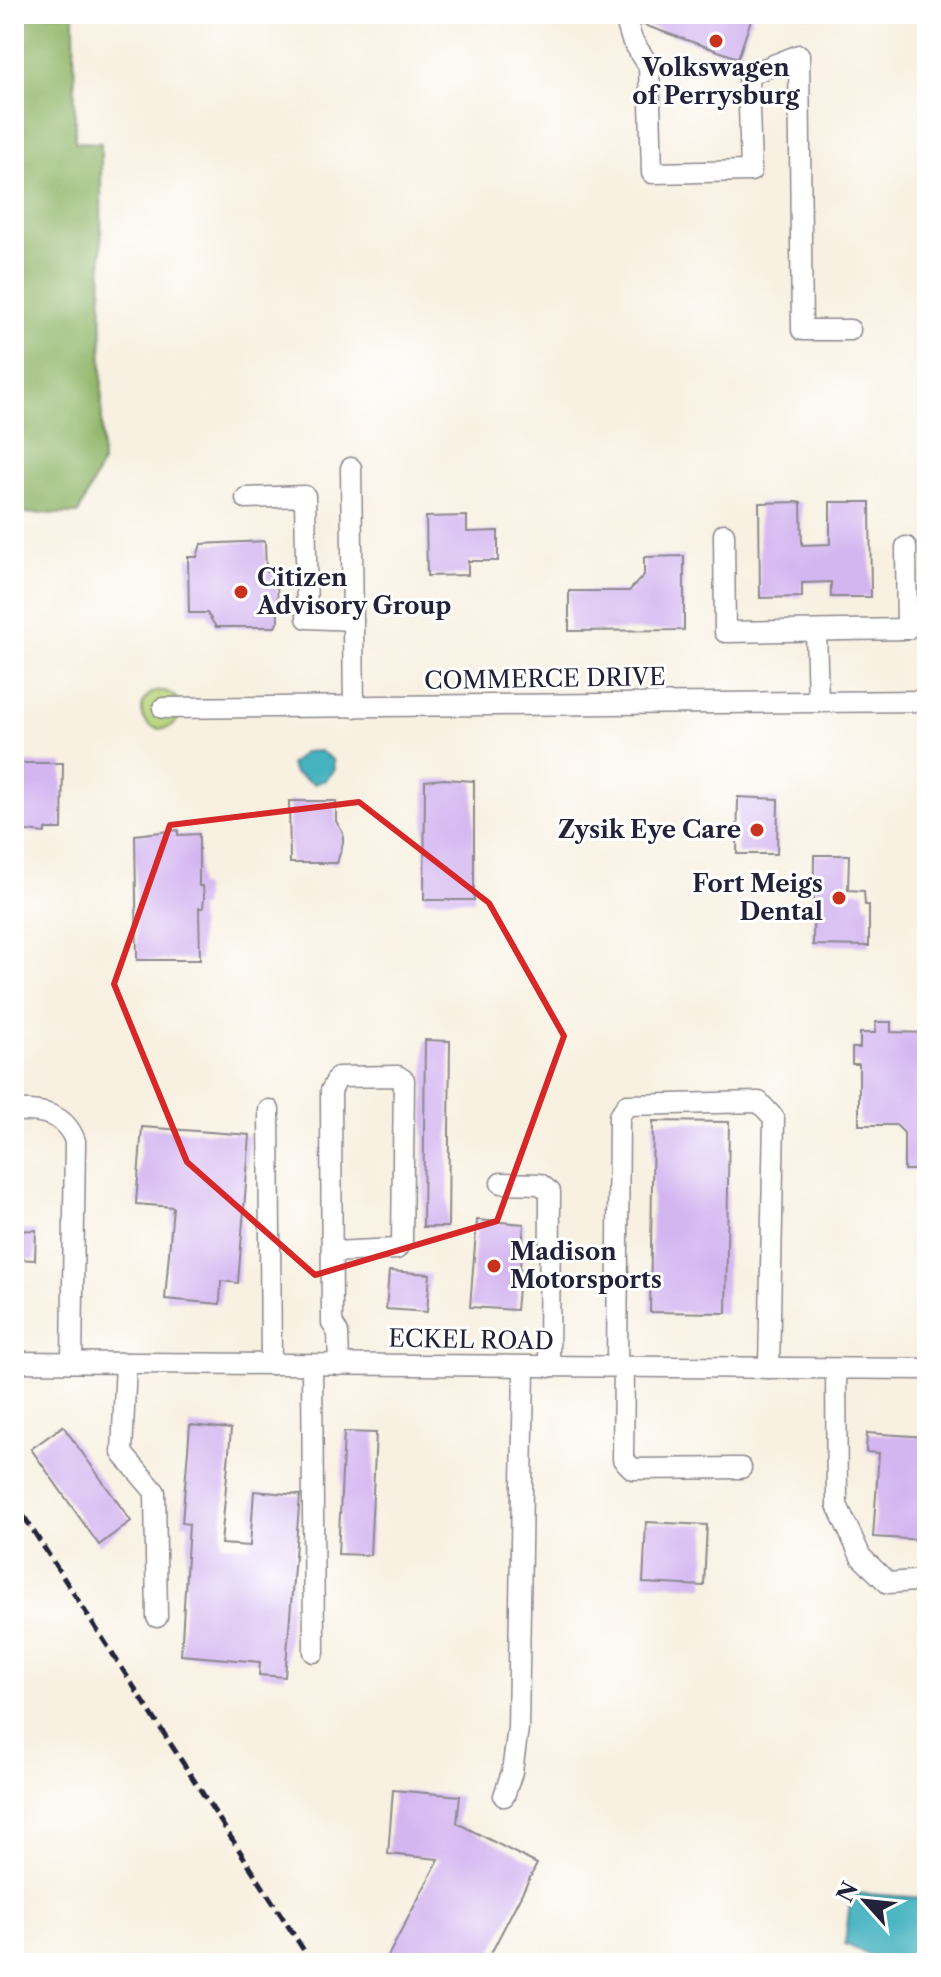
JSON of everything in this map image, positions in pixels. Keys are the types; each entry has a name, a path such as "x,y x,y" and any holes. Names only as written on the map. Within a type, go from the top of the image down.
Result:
{"street":[{"path":"624,14 632,40 649,66 652,173 751,171 748,75 799,55 802,330 850,330"},
{"path":"351,468 354,707"},
{"path":"246,498 305,496 307,618 353,620"},
{"path":"724,534 725,632 907,629 906,547"},
{"path":"816,631 818,702"},
{"name":"COMMERCE DRIVE","path":"163,708 927,701"},
{"path":"332,1252 396,1249 402,1241 404,1080 398,1076 338,1077 331,1091 332,1323 338,1333 339,1365"},
{"path":"741,1468 633,1469 623,1459 619,1116 627,1105 759,1102 774,1118 769,1368"},
{"path":"269,1110 271,1364"},
{"path":"14,1111 52,1114 70,1128 75,1141 72,1362"},
{"path":"501,1183 540,1184 550,1192 549,1367"},
{"name":"ECKEL ROAD","path":"14,1362 927,1369"},
{"path":"126,1363 122,1453 155,1492 157,1617"},
{"path":"312,1365 314,1652"},
{"path":"504,1796 512,1772 518,1728 524,1367"},
{"path":"836,1369 837,1505 861,1557 888,1583 927,1580"}],"highlighted area":[{"path":"359,802 489,903 564,1036 497,1221 315,1275 187,1162 114,984 170,825"}],"green space":[{"path":"14,14 74,14 75,142 101,143 102,463 78,514 14,513"},
{"path":"161,691 174,697 180,710 174,723 161,729 148,723 142,710 148,697"}],"water":[{"path":"320,751 333,760 334,769 326,780 314,784 294,773 290,765 304,752"},
{"path":"851,1893 927,1898 927,1963 886,1963 845,1944"}],"building":[{"name":"Volkswagen of Perrysburg","path":"644,14 753,14 738,58 641,24"},
{"path":"801,502 802,545 830,544 830,502 870,502 871,597 831,597 831,582 802,583 802,597 760,598 759,503"},
{"path":"467,516 467,532 498,531 498,561 468,561 468,575 427,576 426,517"},
{"path":"265,541 266,572 277,572 278,621 275,627 216,627 207,613 189,613 188,557 197,557 201,544"},
{"path":"684,556 684,630 569,631 569,591 629,591 644,575 644,557"},
{"path":"14,763 63,763 62,829 45,829 45,833 14,830"},
{"path":"425,781 474,781 474,900 424,900"},
{"name":"Zysik Eye Care","path":"738,797 778,799 777,854 737,854"},
{"path":"289,801 336,801 336,821 343,833 337,863 290,863"},
{"path":"178,830 178,835 199,834 199,886 203,886 204,897 203,908 199,908 200,960 137,960 135,835"},
{"name":"Fort Meigs Dental","path":"814,855 849,855 848,890 864,891 865,905 869,905 869,946 813,945"},
{"path":"876,1022 891,1022 891,1032 927,1033 927,1170 904,1170 904,1133 896,1125 859,1125 859,1064 852,1064 852,1048 860,1048 860,1033 875,1033"},
{"path":"425,1040 450,1041 448,1227 423,1227"},
{"path":"653,1121 729,1122 726,1313 650,1312"},
{"path":"142,1127 250,1135 238,1283 221,1281 220,1304 165,1299 173,1207 136,1204"},
{"path":"477,1220 524,1224 516,1310 470,1307"},
{"path":"36,1230 35,1260 14,1259 14,1231"},
{"path":"389,1271 430,1274 427,1312 386,1309"},
{"path":"190,1425 231,1429 221,1544 250,1546 254,1491 300,1495 285,1677 259,1675 260,1662 181,1655 189,1524 182,1523"},
{"path":"63,1426 131,1521 99,1545 31,1449"},
{"path":"344,1432 376,1433 370,1555 338,1554"},
{"path":"867,1433 927,1437 924,1540 873,1537 879,1453 866,1452"},
{"path":"646,1522 707,1525 704,1586 643,1583"},
{"path":"393,1790 460,1796 457,1823 537,1864 486,1963 396,1963 387,1958 439,1859 388,1854"}],"railway":[{"path":"14,1501 312,1963"}],"place":[{"name":"Volkswagen of Perrysburg","path":"716,41"},
{"name":"Citizen Advisory Group","path":"241,592"},
{"name":"Zysik Eye Care","path":"757,830"},
{"name":"Fort Meigs Dental","path":"839,898"},
{"name":"Madison Motorsports","path":"494,1266"}]}
